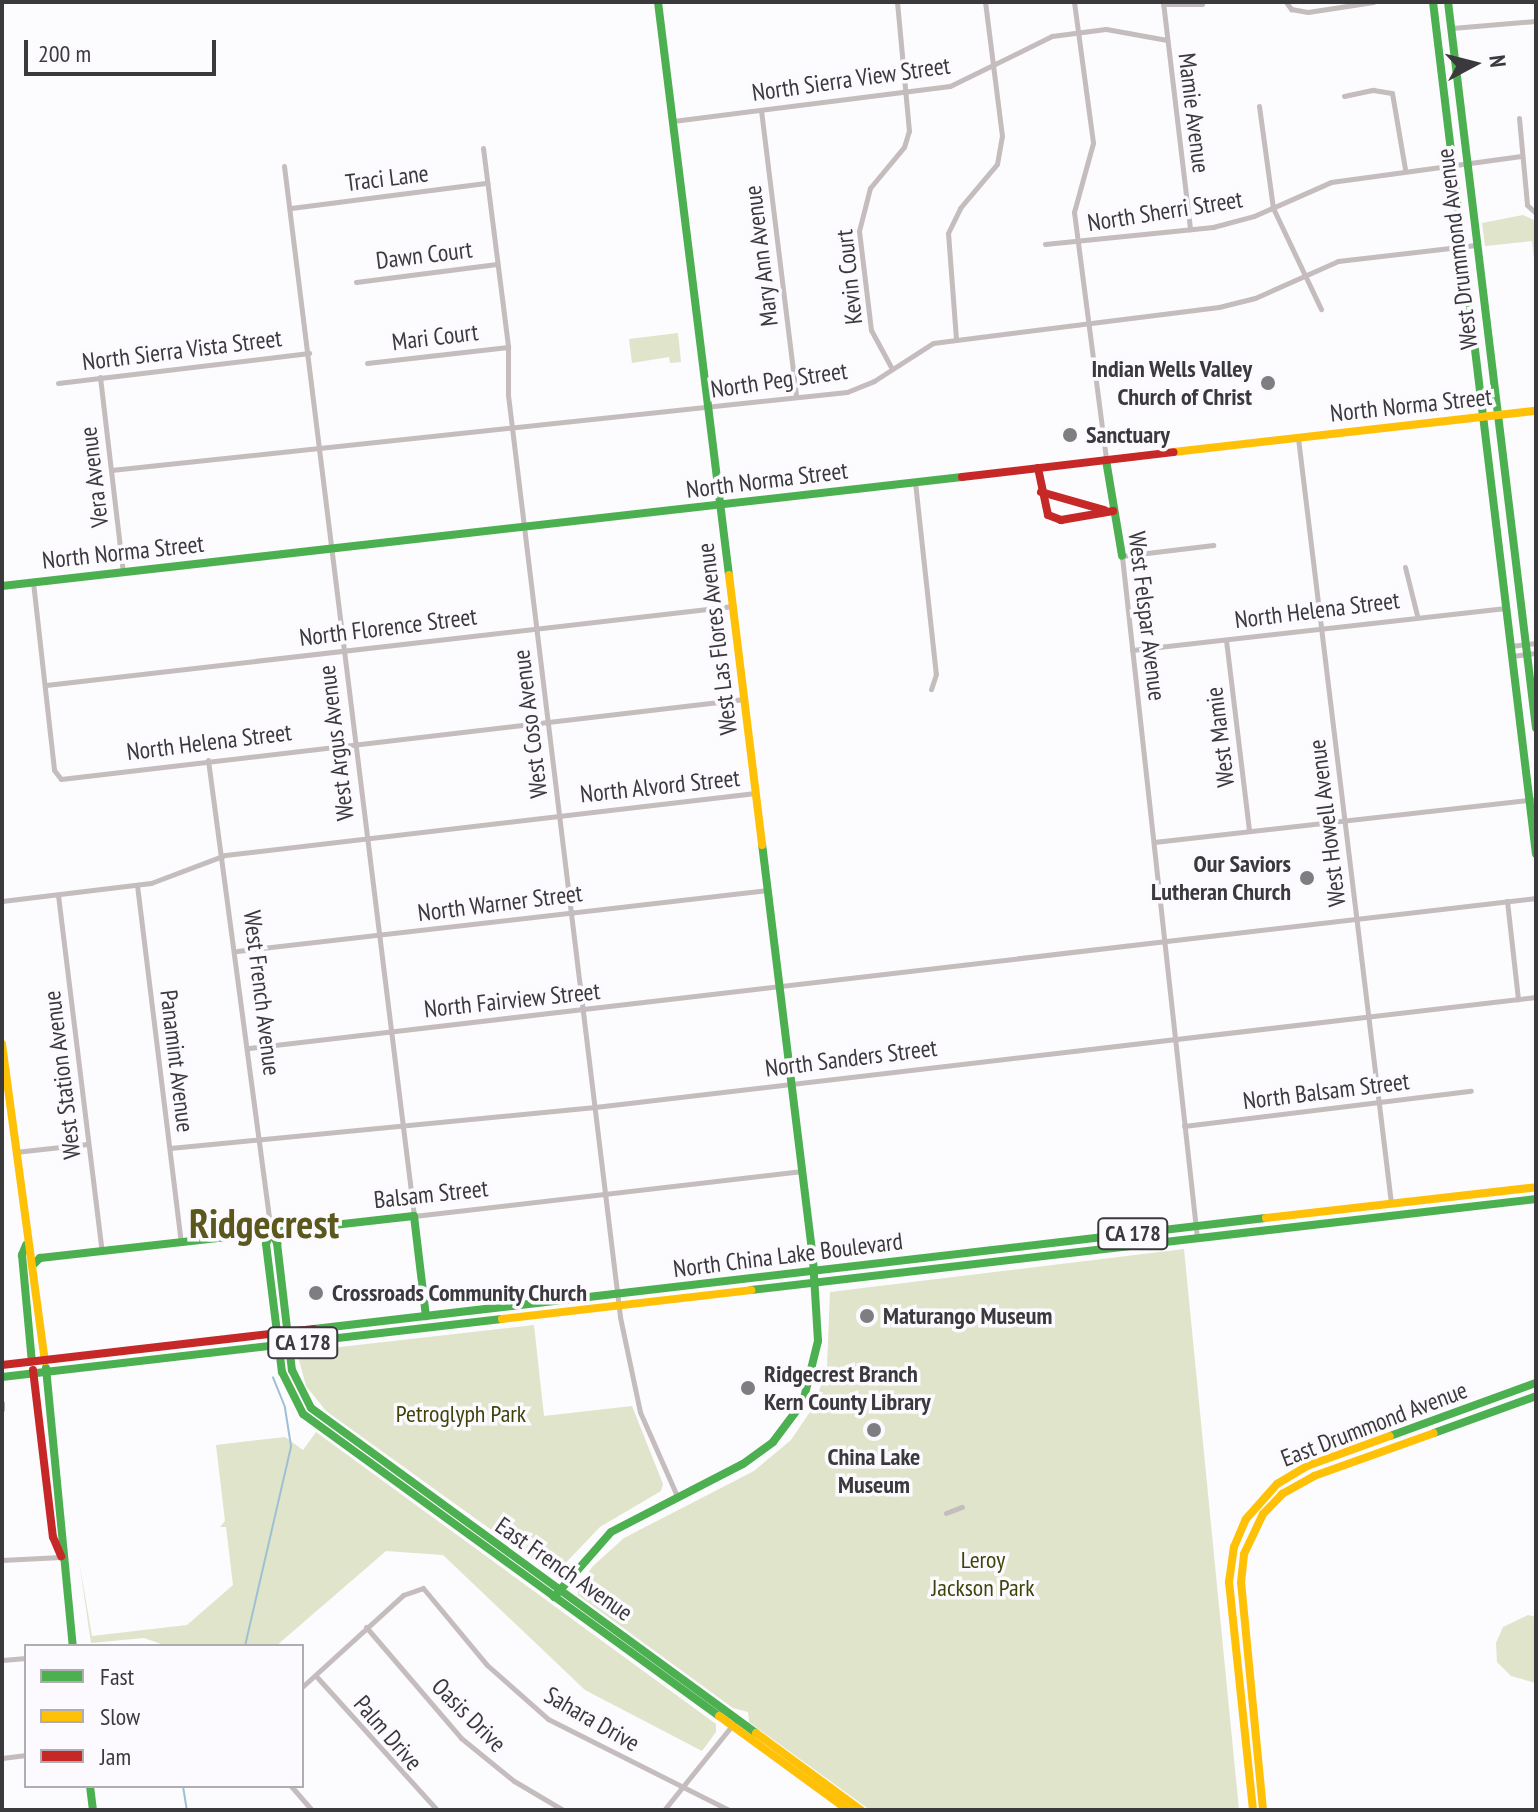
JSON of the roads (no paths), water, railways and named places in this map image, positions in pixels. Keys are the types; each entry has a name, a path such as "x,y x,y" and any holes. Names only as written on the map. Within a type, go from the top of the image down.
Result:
{"main road":[{"name":"West Las Flores Avenue","path":"554,1597 611,1532 752,1458 792,1420 807,1393 817,1352 815,1272 658,2"},
{"name":"West Drummond Avenue","path":"1433,2 1533,800 1536,854"},
{"name":"West Drummond Avenue","path":"1448,2 1529,650 1536,728"},
{"name":"North Norma Street","path":"2,586 1536,411"},
{"name":"West Felspar Avenue","path":"1106,460 1111,511 1122,556"},
{"path":"1038,468 1045,512 1056,520 1111,511"},
{"path":"1041,492 1111,511"},
{"path":"1494,502 1508,501"},
{"path":"2,1044 26,1245 33,1265 47,1373 64,1536 62,1557 73,1644"},
{"name":"North China Lake Boulevard","path":"2,1365 1536,1187"},
{"name":"North China Lake Boulevard","path":"2,1377 1536,1199"},
{"name":"Balsam Street","path":"33,1265 40,1258 414,1216"},
{"name":"West Argus Avenue","path":"414,1216 426,1316"},
{"name":"West French Avenue","path":"271,1232 278,1244 288,1332"},
{"name":"West French Avenue","path":"271,1232 266,1244 277,1334"},
{"path":"26,1245 23,1274 32,1362 53,1537 62,1557"},
{"path":"965,1265 981,1258 1015,1254 1018,1248"},
{"path":"365,1336 419,1324 426,1316"},
{"name":"East French Avenue","path":"288,1332 296,1387 316,1412 545,1582 561,1589 848,1810"},
{"name":"East French Avenue","path":"277,1334 288,1390 315,1426 554,1597 734,1722 748,1727 861,1810"},
{"path":"174,1358 223,1340"},
{"name":"East Drummond Avenue","path":"1253,1810 1229,1582 1234,1547 1246,1519 1277,1484 1307,1466 1536,1383"},
{"name":"East Drummond Avenue","path":"1263,1810 1241,1583 1244,1554 1263,1514 1290,1488 1314,1476 1536,1396"},
{"path":"90,1788 93,1810"}],"street":[{"name":"Kevin Court","path":"891,367 871,330 859,231 870,188 904,147 910,116 897,2"},
{"path":"956,339 948,233 960,208 997,164 1002,136 985,2"},
{"name":"West Felspar Avenue","path":"1074,2 1093,143 1076,195 1078,243 1106,460"},
{"path":"1286,2 1294,11 1373,2"},
{"path":"1163,3 1202,4"},
{"name":"Mamie Avenue","path":"1163,3 1190,229"},
{"path":"1452,28 1536,21"},
{"name":"North Sierra View Street","path":"672,121 907,94 950,86 994,67 1029,44 1078,32 1130,31 1167,40"},
{"path":"1344,96 1392,93 1405,169"},
{"path":"1259,106 1273,208 1321,309"},
{"name":"Mary Ann Avenue","path":"761,110 796,397"},
{"path":"1519,118 1527,205 1536,213"},
{"name":"West Coso Avenue","path":"483,148 508,347 512,430 617,1295 638,1405 677,1496"},
{"name":"North Sherri Street","path":"1045,244 1078,243 1233,223 1273,208 1312,188 1405,169 1521,156"},
{"name":"West Argus Avenue","path":"284,166 414,1216"},
{"name":"Traci Lane","path":"291,208 487,183"},
{"name":"North Peg Street","path":"111,470 320,446 512,430 855,390 921,347 956,339 1243,303 1347,259 1476,245"},
{"name":"Dawn Court","path":"356,282 497,264"},
{"name":"Mari Court","path":"367,363 508,347"},
{"name":"North Sierra Vista Street","path":"58,383 309,353"},
{"name":"Vera Avenue","path":"100,377 123,572"},
{"name":"West Howell Avenue","path":"1298,438 1391,1204"},
{"path":"915,482 936,674 931,689"},
{"path":"1122,556 1213,545"},
{"name":"West Felspar Avenue","path":"1122,556 1197,1238"},
{"path":"1405,567 1417,615"},
{"path":"33,582 46,685"},
{"name":"North Florence Street","path":"46,685 733,606"},
{"name":"North Helena Street","path":"1132,650 1417,615 1507,608"},
{"name":"West Mamie","path":"1226,640 1249,831"},
{"path":"1512,651 1529,650 1536,643"},
{"name":"North Helena Street","path":"46,685 54,770 61,779 745,699"},
{"name":"West French Avenue","path":"208,760 225,855 271,1232"},
{"name":"North Alvord Street","path":"2,901 137,885 225,855 756,793"},
{"path":"1154,842 1533,800"},
{"name":"Panamint Avenue","path":"137,885 181,1242"},
{"name":"North Warner Street","path":"237,951 768,890"},
{"name":"West Station Avenue","path":"58,895 102,1251"},
{"path":"1165,942 1536,898"},
{"path":"1507,901 1518,999"},
{"name":"North Fairview Street","path":"249,1048 1165,942"},
{"name":"North Sanders Street","path":"170,1148 403,1128 595,1107 1536,997"},
{"name":"North Balsam Street","path":"1184,1126 1471,1091"},
{"path":"15,1152 88,1144"},
{"name":"Balsam Street","path":"414,1216 802,1171"},
{"name":"Balsam Street","path":"23,1274 33,1265"},
{"path":"2,1403 2,1409"},
{"path":"946,1513 962,1507"},
{"path":"2,1560 62,1557"},
{"name":"Sahara Drive","path":"366,1627 403,1595 418,1587 428,1593 487,1665 548,1719 606,1753 684,1785 729,1810"},
{"path":"304,1685 366,1627"},
{"name":"Oasis Drive","path":"366,1627 461,1738 514,1781 563,1810"},
{"path":"2,1660 24,1658"},
{"name":"Palm Drive","path":"316,1676 437,1810"},
{"path":"664,1810 734,1722"},
{"path":"2,1758 24,1755"},
{"path":"293,1788 312,1810"}],"waterway":[{"path":"245,1644 291,1446 285,1407 273,1377"},
{"path":"183,1788 187,1810"}],"place":[{"name":"Indian Wells Valley Church of Christ","path":"1268,383"},
{"name":"Sanctuary","path":"1070,435"},
{"name":"Our Saviors Lutheran Church","path":"1307,878"},
{"name":"Crossroads Community Church","path":"316,1293"},
{"name":"Maturango Museum","path":"867,1316"},
{"name":"Ridgecrest Branch Kern County Library","path":"748,1388"},
{"name":"China Lake Museum","path":"874,1430"}],"district":[{"name":"Ridgecrest","path":"264,1223"}],"park label":[{"name":"Petroglyph Park","path":"461,1414"},
{"name":"Leroy Jackson Park","path":"983,1574"}]}
